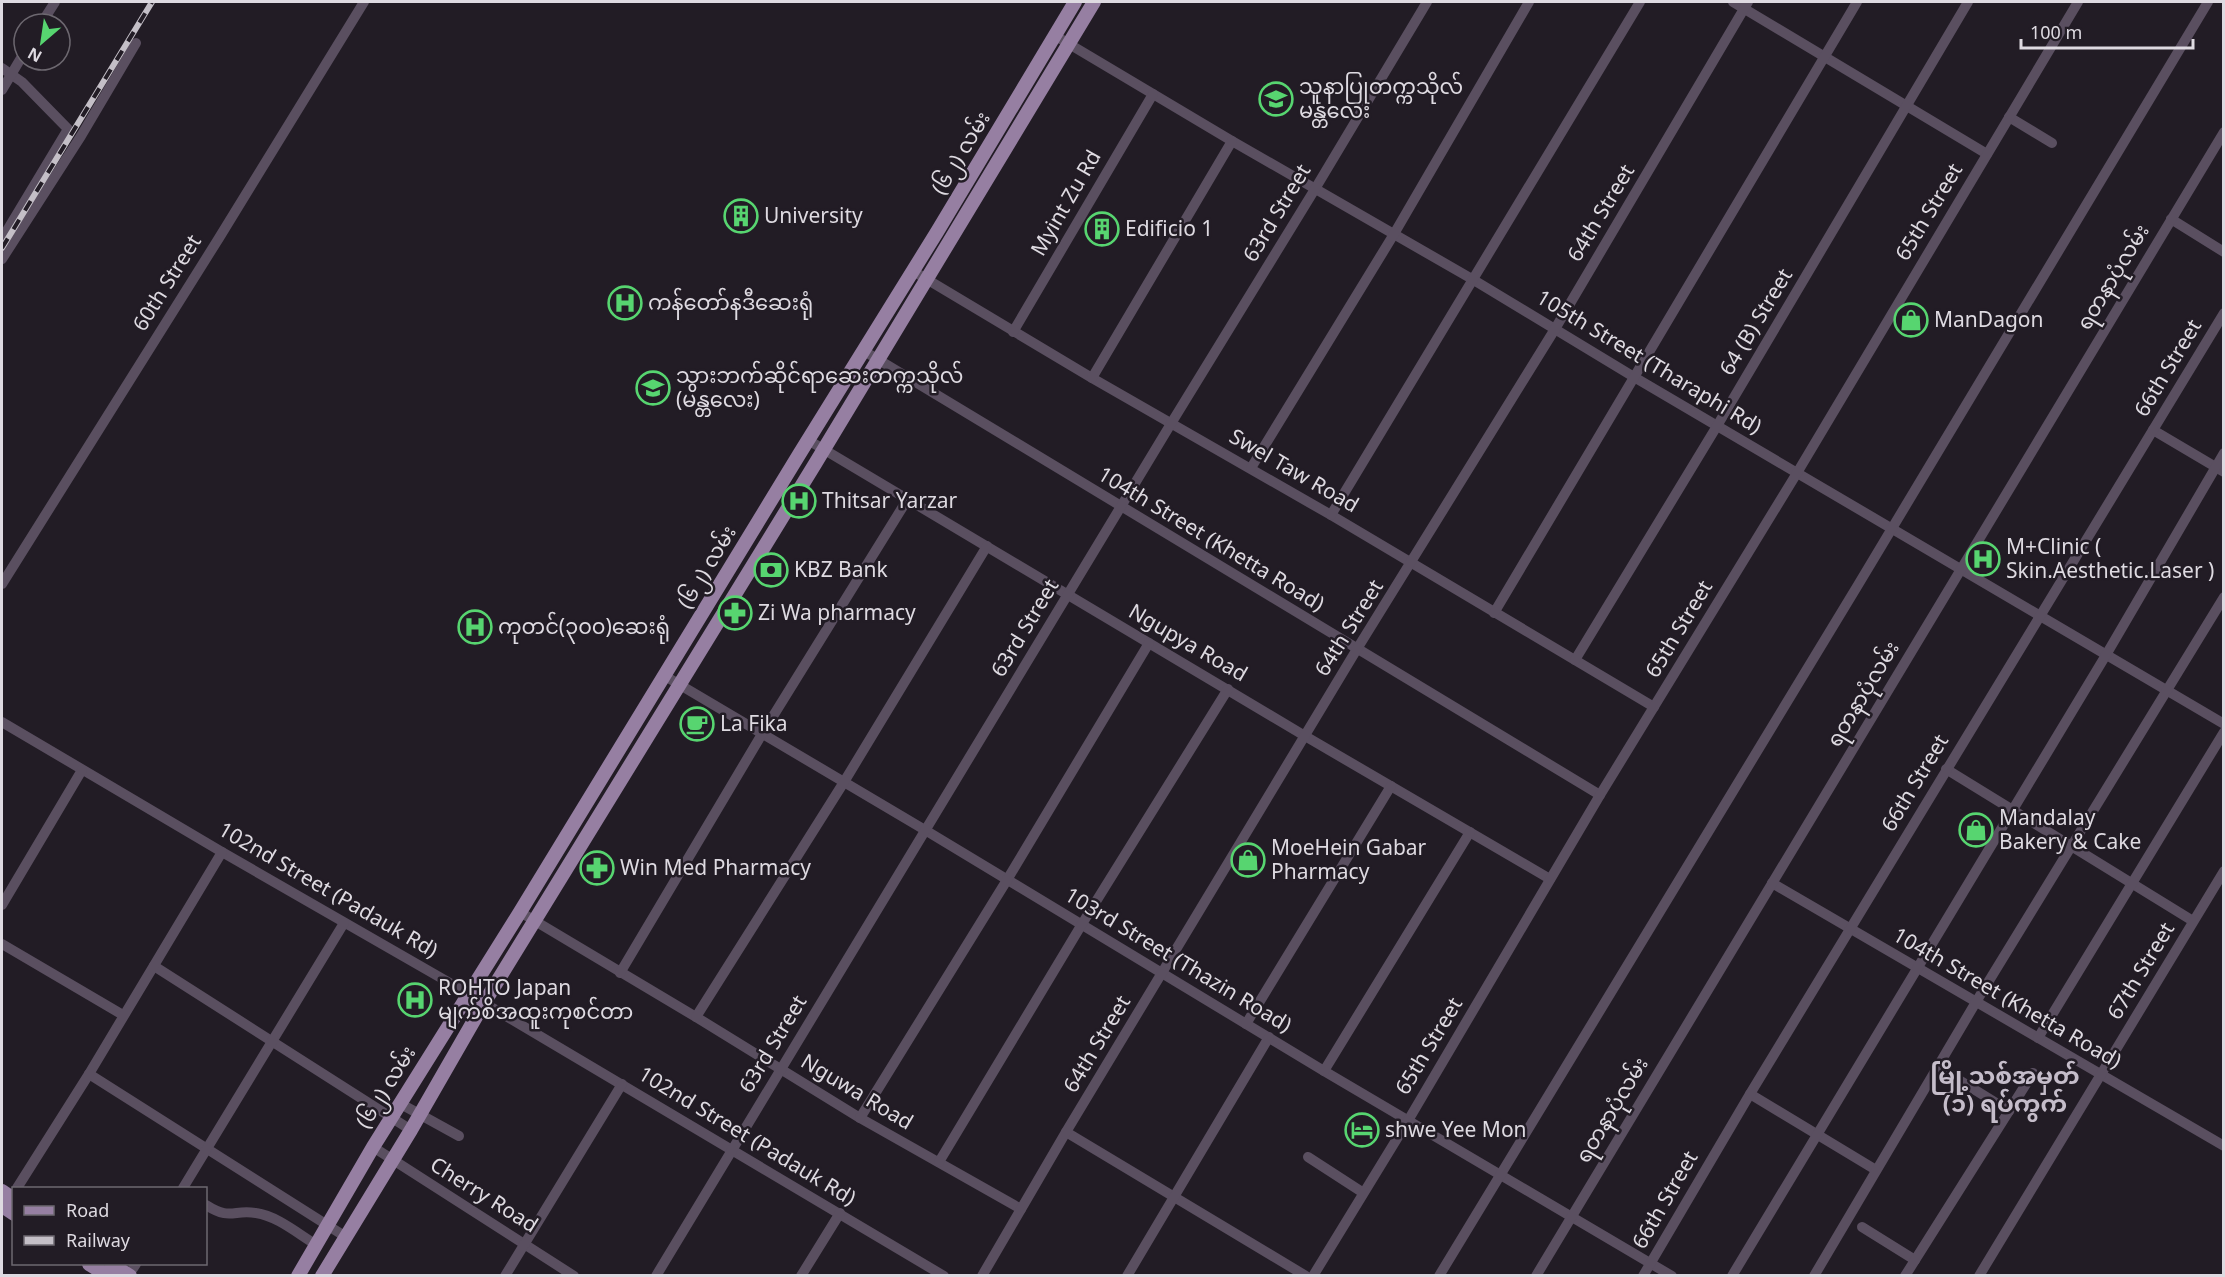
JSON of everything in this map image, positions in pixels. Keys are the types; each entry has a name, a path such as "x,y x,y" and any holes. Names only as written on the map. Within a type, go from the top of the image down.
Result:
{"main road":[{"name":"(၆၂) လမ်း","path":"298,1275 326,1225 864,351 1075,2"},
{"name":"(၆၂) လမ်း","path":"322,1275 411,1130 484,1003 536,922 1094,2"},
{"path":"100,1269 129,1275"}],"street":[{"name":"60th Street","path":"2,584 364,2"},
{"name":"63rd Street","path":"656,1275 1427,2"},
{"path":"1251,468 1394,234 1529,2"},
{"path":"1331,514 1641,2"},
{"path":"1733,2 1746,5 1824,57 1987,154"},
{"path":"1494,613 1857,2"},
{"name":"64 (B) Street","path":"1575,660 1717,426 1968,2"},
{"name":"65th Street","path":"1312,1275 1408,1119 1600,795 1797,473 2078,2"},
{"path":"1439,1275 1892,529 2208,2"},
{"name":"64th Street","path":"982,1275 1305,736 1555,330 1746,5"},
{"name":"105th Street (Tharaphi Rd)","path":"1054,35 1232,141 1472,279 2223,724"},
{"path":"2,259 81,136 136,43"},
{"path":"2,90 7,71 68,127 81,136"},
{"name":"Myint Zu Rd","path":"1013,332 1153,94"},
{"path":"2009,117 2052,143"},
{"path":"2,239 68,127"},
{"name":"ရတနာပုံလမ်း","path":"1536,1275 2223,132"},
{"path":"1092,378 1232,141"},
{"path":"2171,219 2223,252"},
{"name":"Swel Taw Road","path":"912,271 1092,378 1331,514 1654,707"},
{"name":"66th Street","path":"1643,1275 1849,928 2223,313"},
{"name":"104th Street (Khetta Road)","path":"864,351 1600,795"},
{"path":"2153,430 2219,470"},
{"name":"Ngupya Road","path":"808,440 1068,596 1550,879"},
{"path":"1732,1275 2219,470 2223,453"},
{"path":"620,973 762,734 907,500"},
{"path":"696,1017 844,782 987,546"},
{"path":"1814,1275 1976,1002 2223,597"},
{"path":"860,1118 1007,880 1149,643"},
{"name":"103rd Street (Thazin Road)","path":"664,676 925,830 1324,1071 1672,1275"},
{"path":"939,1162 1082,924 1228,689"},
{"name":"102nd Street (Padauk Rd)","path":"2,722 469,994 944,1275"},
{"path":"2038,1038 2223,732"},
{"path":"1946,769 2193,921"},
{"path":"2,905 82,770"},
{"path":"1246,1024 1391,786"},
{"path":"1324,1071 1470,832"},
{"path":"18,1187 89,1074 222,852"},
{"name":"67th Street","path":"1979,1275 2223,871"},
{"name":"104th Street (Khetta Road)","path":"1772,883 2223,1146"},
{"name":"Nguwa Road","path":"520,912 860,1118 1021,1209"},
{"path":"184,1187 344,923"},
{"path":"2,944 123,1016"},
{"path":"154,966 411,1130"},
{"path":"1127,1275 1269,1037"},
{"path":"1938,1067 2009,1111"},
{"path":"1905,1275 2032,1073"},
{"path":"89,1074 346,1238"},
{"path":"505,1275 622,1084"},
{"path":"1750,1094 1876,1170"},
{"path":"401,1104 459,1136"},
{"path":"1066,1132 1306,1275"},
{"name":"Cherry Road","path":"373,1148 574,1275"},
{"path":"1308,1157 1362,1192"},
{"path":"207,1206 226,1215 257,1213 274,1220 315,1244"},
{"path":"801,1275 840,1213"},
{"path":"1862,1227 1915,1260"}],"railway":[{"path":"2,248 152,2"}],"place":[{"name":"သူနာပြုတက္ကသိုလ် မန္တလေး","path":"1276,99"},
{"name":"University","path":"741,216"},
{"name":"Edificio 1","path":"1102,229"},
{"name":"ကန်တော်နဒီဆေးရုံ","path":"625,303"},
{"name":"ManDagon","path":"1911,320"},
{"name":"သွားဘက်ဆိုင်ရာဆေးတက္ကသိုလ် (မန္တလေး)","path":"653,388"},
{"name":"Thitsar Yarzar","path":"799,501"},
{"name":"M+Clinic ( Skin.Aesthetic.Laser )","path":"1983,559"},
{"name":"KBZ Bank","path":"771,570"},
{"name":"Zi Wa pharmacy","path":"735,613"},
{"name":"ကုတင်(၃၀၀)ဆေးရုံ","path":"475,627"},
{"name":"La Fika","path":"697,724"},
{"name":"Mandalay Bakery & Cake","path":"1976,830"},
{"name":"MoeHein Gabar Pharmacy","path":"1248,860"},
{"name":"Win Med Pharmacy","path":"597,868"},
{"name":"ROHTO Japan မျက်စိအထူးကုစင်တာ","path":"415,1000"},
{"name":"shwe Yee Mon","path":"1362,1130"}],"district":[{"name":"မြို့သစ်အမှတ် (၁) ရပ်ကွက်","path":"2005,1090"}]}
